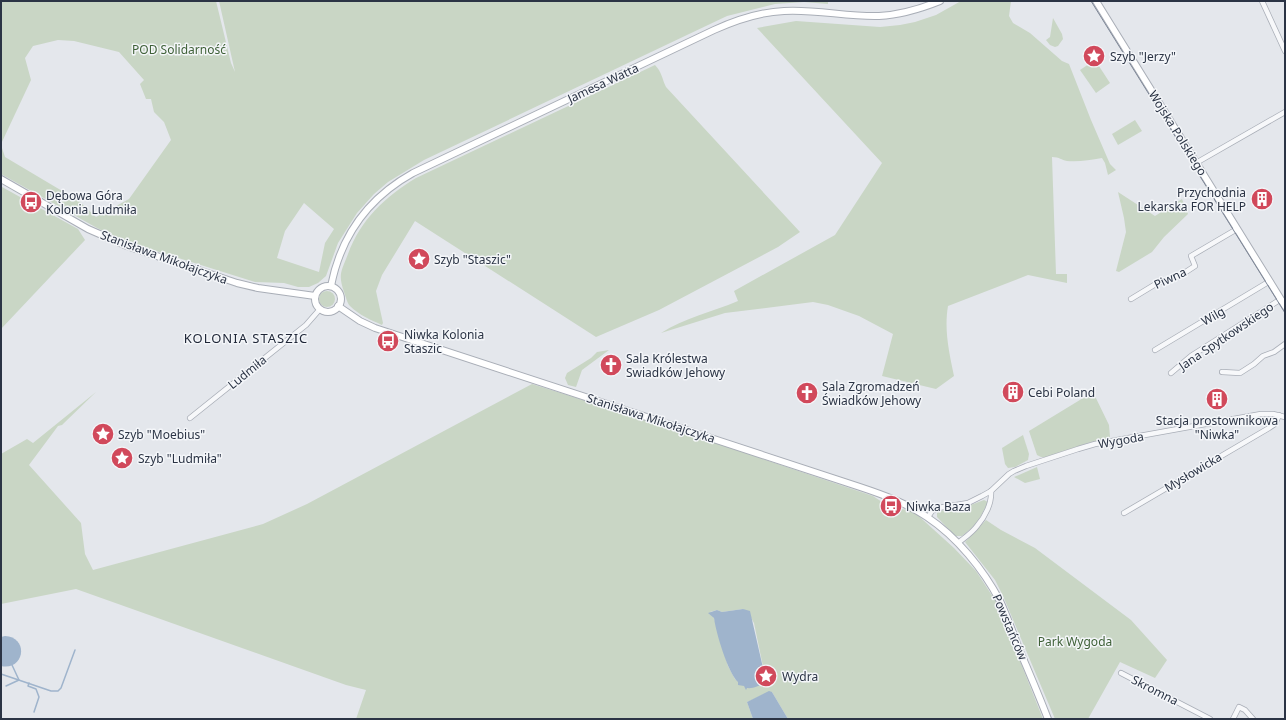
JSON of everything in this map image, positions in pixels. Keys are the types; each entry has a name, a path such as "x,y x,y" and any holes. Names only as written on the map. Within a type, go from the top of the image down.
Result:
{"street":[{"name":"Jamesa Watta","path":"331,286 342,250 355,225 371,205 392,186 414,173 727,24 784,11 866,16 893,15 914,10 940,1"},
{"name":"Wojska Polskiego","path":"1096,1 1285,306"},
{"path":"1262,1 1285,51"},
{"path":"1196,163 1285,112"},
{"name":"Stanisława Mikołajczyka","path":"1,179 88,229 127,246 237,283 258,288 315,296"},
{"name":"Piwna","path":"1131,299 1159,282 1178,277 1195,266 1192,256 1237,228"},
{"name":"Wilg","path":"1155,350 1270,281"},
{"path":"331,286 339,292 340,302 332,311 320,309 317,306 315,296 319,289 331,286"},
{"name":"Jana Spytkowskiego","path":"1171,373 1191,356 1281,299"},
{"name":"Stanisława Mikołajczyka","path":"338,306 360,321 375,328 878,493 907,505 928,517 958,543"},
{"name":"Ludmiła","path":"190,418 306,325 320,309"},
{"path":"1222,372 1240,373 1264,356 1285,344"},
{"name":"Wygoda","path":"928,517 932,511 938,508 968,503 991,491 1014,471 1086,446 1261,414 1285,416"},
{"name":"Mysłowicka","path":"1124,513 1269,428 1275,424 1279,415"},
{"path":"958,543 977,527 991,498 991,491"},
{"name":"Powstańców","path":"958,543 982,572 1000,602 1048,719"},
{"name":"Skromna","path":"1121,673 1210,719"},
{"path":"1233,719 1239,707 1245,710 1252,719"}],"green space":[{"name":"POD Solidarność","path":"1,1 216,1 231,63 235,72 219,1 828,1 828,4 804,2 775,4 727,16 424,160 388,182 374,194 357,213 338,243 326,276 318,283 309,287 298,287 284,283 255,282 121,240 1,174 1,145 5,157 79,201 96,217 129,199 171,140 164,122 154,112 151,99 146,99 140,84 144,80 119,52 74,41 58,40 33,46 25,58 31,80 1,144","holes":["304,203 334,229 325,243 319,272 277,258 285,231"]},
{"path":"961,1 1011,1 1009,16 1013,23 1030,33 1062,61 1069,64 1110,164 1116,170 1108,175 1102,158 1084,161 1067,161 1057,157 1052,157 1056,274 1067,274 1067,283 1028,275 948,306 947,332 954,376 936,389 882,376 893,334 859,316 828,305 813,302 725,313 661,333 689,319 738,301 734,291 835,235 882,163 757,28 796,21 880,27 900,25 936,15"},
{"path":"1053,18 1062,34 1063,39 1058,46 1055,47 1050,45 1046,40 1050,37"},
{"path":"1095,60 1110,83 1096,93 1080,70"},
{"path":"655,65 661,73 666,87 800,232 778,247 659,310 596,337 415,221 382,275 376,291 383,323 382,325 361,315 349,305 342,286 341,273 353,241 375,210 394,193 416,178"},
{"path":"1135,120 1142,131 1118,145 1112,134"},
{"path":"2,187 78,229 85,240 1,329"},
{"path":"1118,192 1155,216 1182,199 1188,214 1164,237 1152,252 1119,272 1116,271 1126,232"},
{"path":"327,291 333,293 335,299 333,305 327,307 321,305 319,299 321,293"},
{"path":"609,350 582,370 576,387 568,385 565,378 567,373 591,358 597,352"},
{"path":"532,384 641,418 873,496 885,504 898,509 912,510 954,548 976,571 997,603 1043,719 788,719 772,692 747,702 753,719 356,719 366,690 346,685 76,589 1,604 1,454 27,439 33,443 96,392 62,425 58,426 29,465 81,523 85,554 93,570 263,524 307,504","holes":["743,609 754,623 766,681 747,688 735,679 728,666 714,618 710,612 717,610 722,612"]},
{"path":"1093,392 1109,425 1110,437 1107,440 1091,442 1046,457 1037,455 1029,431"},
{"path":"1023,435 1029,454 1028,460 1015,467 1008,468 1005,464 1002,448"},
{"path":"1037,467 1040,479 1025,483 1014,477"},
{"path":"984,500 988,502 980,518 972,528 962,536 955,536 937,517 937,513 940,511 968,506"},
{"name":"Park Wygoda","path":"986,520 1001,530 1035,548 1131,620 1167,660 1155,678 1120,662 1088,719 1055,719 995,580 965,542"}],"water":[{"path":"743,609 750,611 766,681 752,688 747,688 746,690 744,686 738,685 738,682 730,670 717,633 714,618 708,613 717,610 722,612"},
{"path":"5,636 13,638 18,642 21,647 21,653 15,664 1,666 1,637"},
{"path":"769,691 772,692 788,719 753,719 747,702"}],"waterway":[{"path":"1,674 51,691 58,691 61,688 75,650"},
{"path":"6,686 19,680 12,665"},
{"path":"29,683 28,686 36,689 39,697 34,712"}],"tram line":[{"path":"1091,1 1285,313"}],"place":[{"name":"Szyb \"Jerzy\"","path":"1094,56"},
{"name":"Przychodnia Lekarska FOR HELP","path":"1262,199"},
{"name":"Dębowa Góra Kolonia Ludmiła","path":"31,202"},
{"name":"Szyb \"Staszic\"","path":"419,259"},
{"name":"Niwka Kolonia Staszic","path":"388,341"},
{"name":"Sala Królestwa Swiadków Jehowy","path":"611,365"},
{"name":"Cebi Poland","path":"1013,392"},
{"name":"Sala Zgromadzeń Świadków Jehowy","path":"807,393"},
{"name":"Stacja prostownikowa \"Niwka\"","path":"1217,399"},
{"name":"Szyb \"Moebius\"","path":"103,434"},
{"name":"Szyb \"Ludmiła\"","path":"122,458"},
{"name":"Niwka Baza","path":"891,506"},
{"name":"Wydra","path":"766,676"}],"district":[{"name":"KOLONIA STASZIC","path":"246,338"}]}
